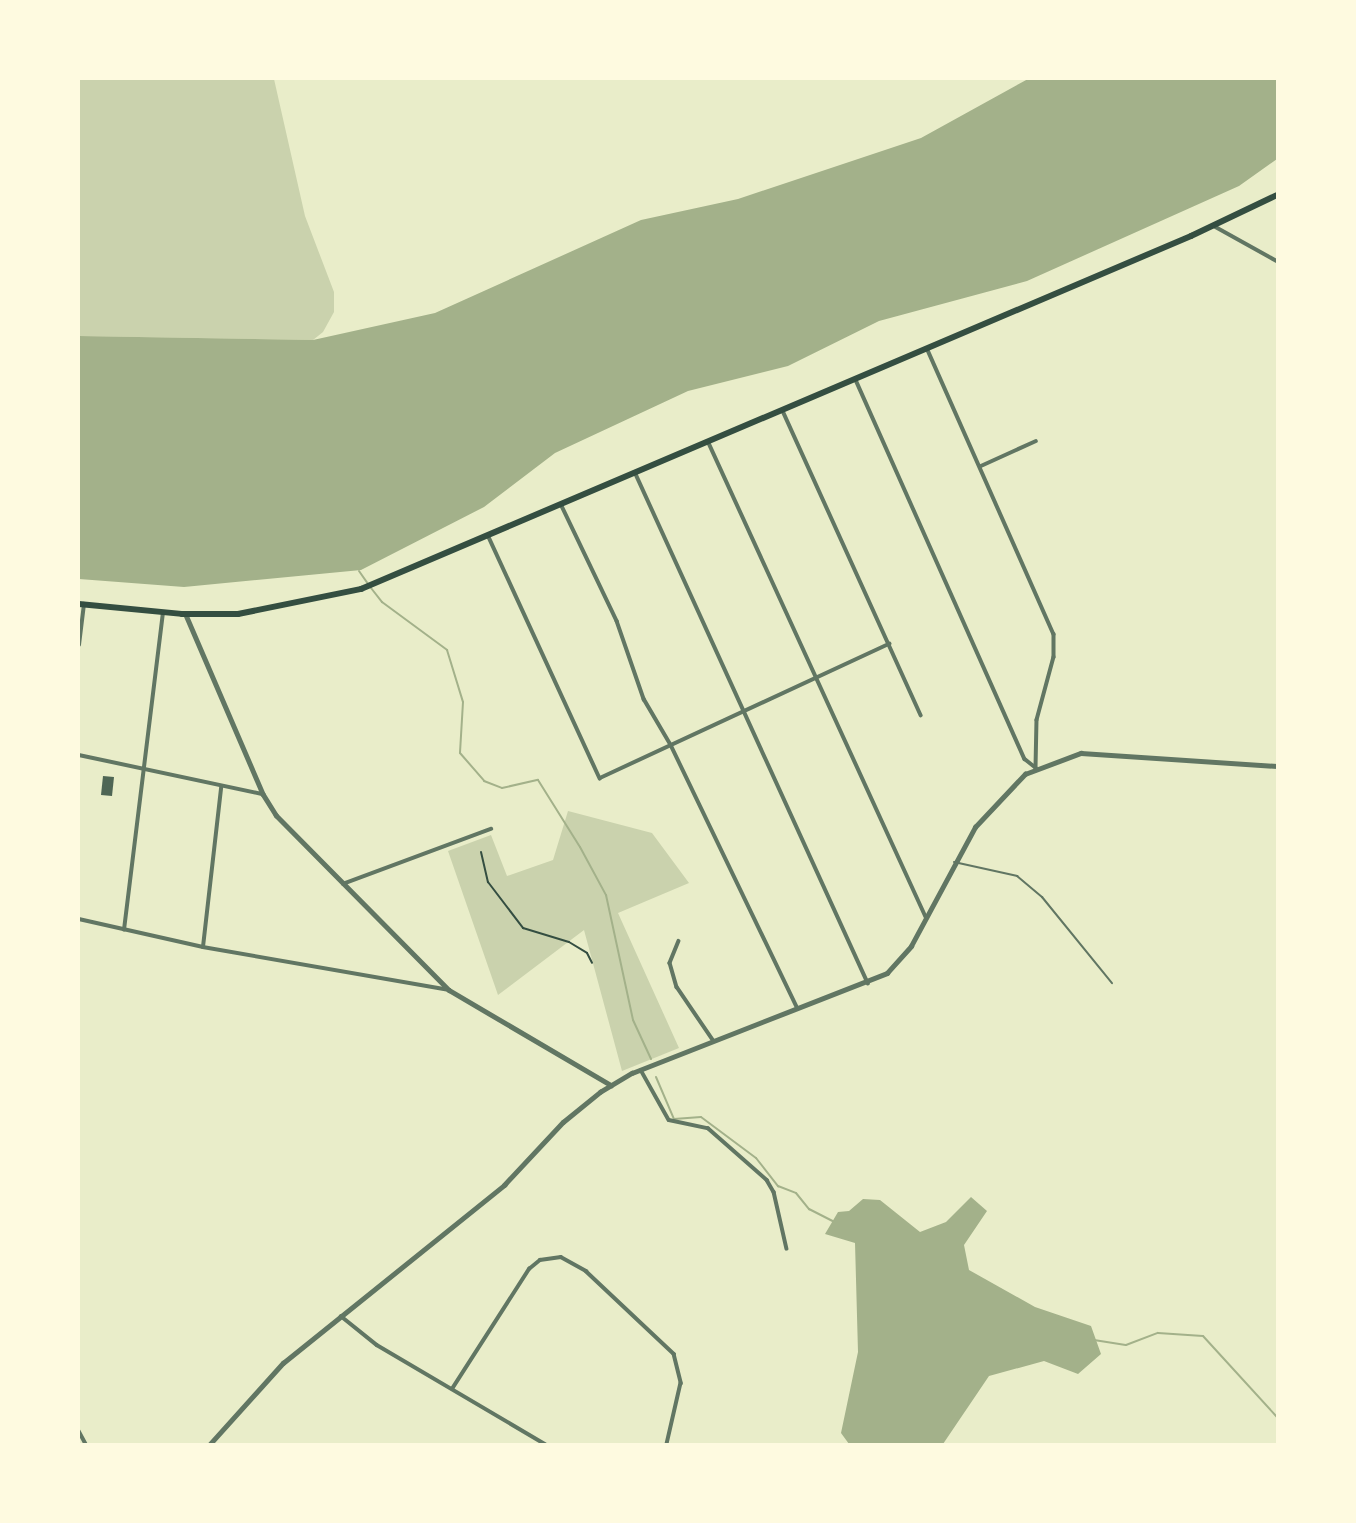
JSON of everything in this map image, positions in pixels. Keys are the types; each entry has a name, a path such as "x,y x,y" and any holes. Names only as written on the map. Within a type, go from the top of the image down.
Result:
{"main road":[{"path":"81,604 186,615 281,609 360,589 1214,226 1277,195"}],"street":[{"path":"1214,226 1277,261"},
{"path":"1270,257 1277,252"},
{"path":"927,348 1056,642 1037,720 1036,768"},
{"path":"856,378 1025,759 1036,768"},
{"path":"782,410 921,715"},
{"path":"708,441 926,917"},
{"path":"980,467 1036,441"},
{"path":"635,472 868,983"},
{"path":"561,504 617,621 644,699 671,745 797,1007"},
{"path":"488,535 600,778 889,645"},
{"path":"79,645 81,604"},
{"path":"124,930 163,613"},
{"path":"186,615 263,794 276,815 449,990 611,1085"},
{"path":"210,1444 283,1363 504,1185 569,1117 611,1085 641,1070 797,1007 868,983 903,956 954,862 991,805 1036,768 1093,753 1277,766"},
{"path":"79,755 222,788 263,794"},
{"path":"203,947 222,788"},
{"path":"343,884 491,829"},
{"path":"79,919 203,947 449,990"},
{"path":"679,941 670,963 677,987 713,1041"},
{"path":"641,1070 669,1120 708,1128 767,1180 775,1192 787,1250"},
{"path":"452,1390 529,1269 540,1260 561,1257 586,1271 678,1360 681,1382 667,1444"},
{"path":"341,1316 364,1337 545,1444"},
{"path":"79,1431 86,1444"}],"lane":[{"path":"954,862 1017,876 1042,897 1112,983"}],"path":[{"path":"481,852 496,896 523,928 547,939 569,942 587,953 592,963"}],"shaded area":[{"path":"79,79 274,79 305,216 334,292 334,312 323,332 313,340 79,336"},
{"path":"1028,79 1277,79 1277,159 1239,186 1027,281 879,321 788,366 688,391 555,453 484,507 361,570 184,587 79,579 79,336 313,340 435,313 641,220 738,199 921,138"},
{"path":"568,811 652,833 689,883 618,913 679,1048 622,1071 584,930 498,995 448,851 491,835 507,876 553,860"},
{"path":"971,1197 987,1211 964,1245 969,1270 1035,1307 1091,1326 1101,1354 1078,1374 1044,1361 989,1376 943,1444 849,1444 841,1433 858,1352 855,1243 825,1234 838,1212 849,1211 863,1199 880,1200 920,1232 946,1222"}],"building":[{"path":"103,776 114,777 112,796 101,795"}],"waterway":[{"path":"359,571 368,584"},
{"path":"371,588 382,602 447,650 463,702 460,753 484,781 502,788 538,780 580,847 606,895 633,1020 651,1059"},
{"path":"656,1077 674,1119 701,1117 756,1158 778,1186 796,1193 809,1209 833,1221"},
{"path":"1094,1340 1126,1345 1158,1333 1203,1336 1277,1417"}]}
